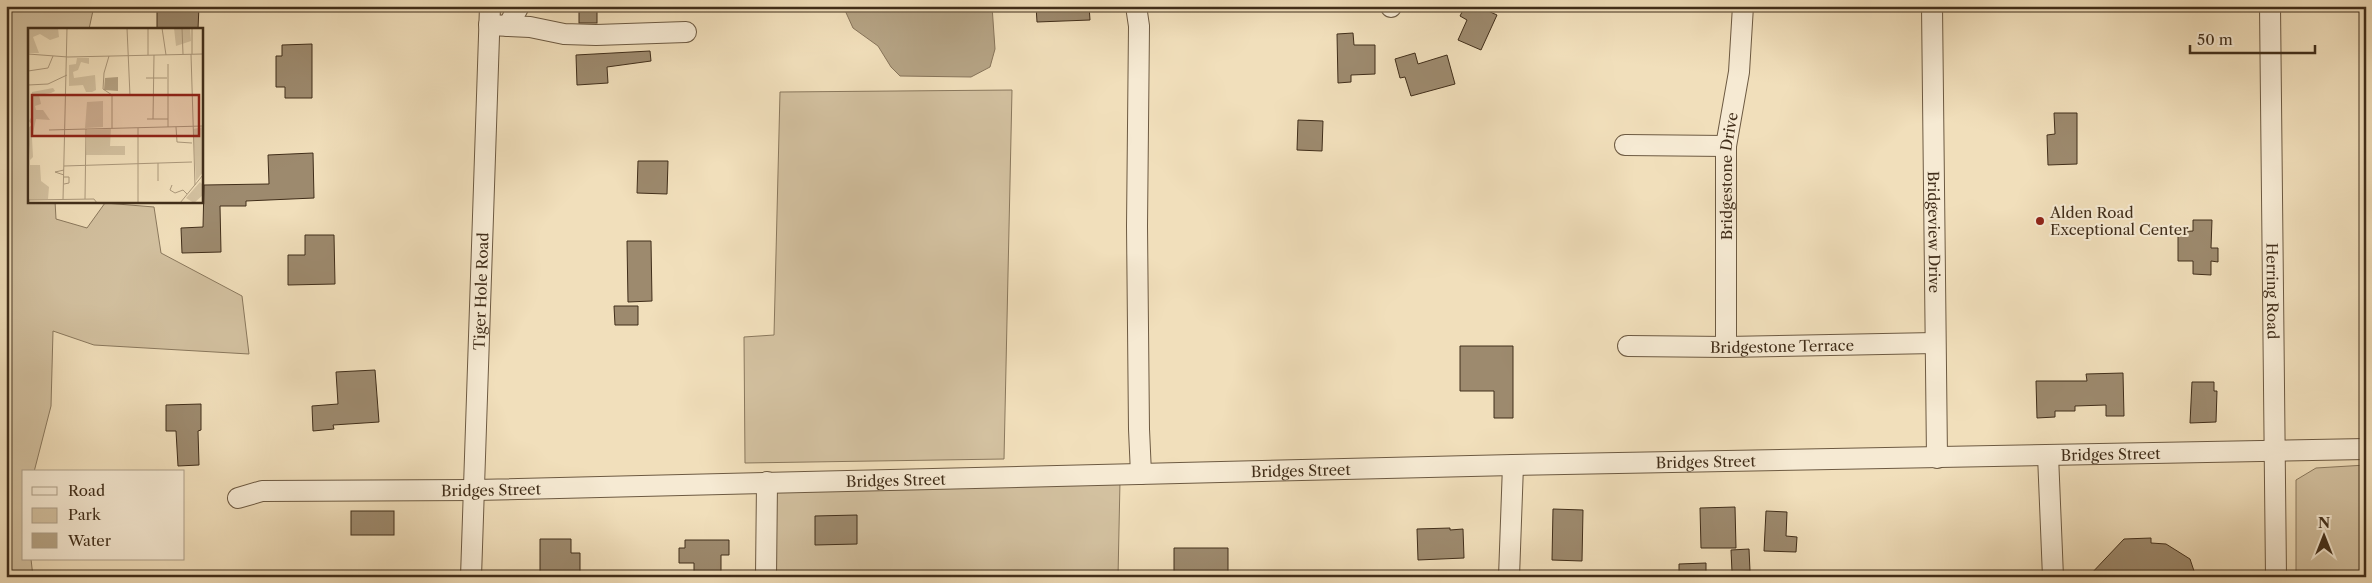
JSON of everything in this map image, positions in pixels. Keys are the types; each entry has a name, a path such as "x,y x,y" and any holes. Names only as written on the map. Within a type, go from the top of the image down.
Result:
{"street":[{"path":"496,19 519,6"},
{"path":"1136,6 1138,26 1138,429 1141,474"},
{"name":"Bridgestone Drive","path":"1726,347 1726,146 1739,72 1743,6"},
{"name":"Bridgeview Drive","path":"1932,6 1937,458"},
{"name":"Herring Road","path":"2270,6 2276,577"},
{"path":"496,19 564,34 596,35 686,32"},
{"name":"Tiger Hole Road","path":"471,577 496,19"},
{"path":"1625,144 1726,146"},
{"name":"Bridgestone Terrace","path":"1628,346 1726,347 1935,343"},
{"name":"Bridges Street","path":"238,498 262,491 474,490 1513,465 2366,449"},
{"path":"2048,455 2053,577"},
{"path":"1509,577 1513,465"},
{"path":"766,577 767,482"}],"green space":[{"path":"6,6 94,6 89,28 28,28 28,202 55,202 56,219 87,228 105,203 154,207 161,253 242,296 249,354 94,345 53,331 51,406 35,470 22,470 22,560 31,560 33,577 6,577"},
{"path":"1012,90 1004,459 745,463 744,337 774,335 780,92"},
{"path":"2366,465 2366,577 2296,577 2296,480 2316,468"},
{"path":"1120,481 1118,577 773,577 776,493 790,488"}],"water":[{"path":"843,6 992,6 995,49 990,67 971,77 900,76 891,67 878,46 853,28"}],"building":[{"path":"157,6 199,6 198,28 157,28"},
{"path":"579,6 597,6 597,23 579,23"},
{"path":"1036,6 1089,6 1090,20 1037,22"},
{"path":"1465,6 1477,6 1497,15 1481,50 1458,40 1467,20 1460,16"},
{"path":"1353,33 1354,45 1375,45 1375,74 1351,75 1351,82 1338,83 1337,34"},
{"path":"312,44 312,98 285,98 285,87 276,87 276,56 282,56 282,45"},
{"path":"650,51 651,61 607,67 608,83 577,85 576,55"},
{"path":"1415,53 1418,64 1447,55 1455,84 1411,96 1405,77 1400,78 1395,59"},
{"path":"2054,113 2077,113 2077,164 2048,165 2047,135 2055,134"},
{"path":"1298,120 1323,121 1322,151 1297,150"},
{"path":"313,153 314,198 246,201 246,206 220,206 221,252 182,253 181,228 203,227 204,185 269,184 268,155"},
{"path":"638,161 668,161 667,194 637,193"},
{"path":"2193,220 2212,220 2211,248 2218,248 2218,262 2211,261 2211,275 2193,274 2193,261 2178,261 2178,232 2193,231"},
{"path":"305,235 334,235 335,284 288,285 288,255 305,255"},
{"path":"627,241 651,241 652,301 628,302"},
{"path":"614,306 638,306 638,325 615,325"},
{"path":"1460,346 1513,346 1513,418 1494,418 1494,391 1460,391"},
{"path":"375,370 379,422 333,425 334,429 313,431 312,406 338,404 336,372"},
{"path":"2123,373 2124,416 2106,416 2106,405 2075,406 2075,411 2055,411 2055,417 2037,418 2036,381 2087,381 2086,374"},
{"path":"2192,382 2214,382 2214,391 2217,391 2216,422 2190,423"},
{"path":"201,404 201,430 198,431 199,465 178,466 176,431 166,431 166,405"},
{"path":"1735,507 1736,548 1701,548 1700,508"},
{"path":"1553,509 1583,510 1582,561 1552,560"},
{"path":"351,511 394,511 394,535 351,535"},
{"path":"1766,511 1787,512 1786,536 1797,537 1796,552 1764,551"},
{"path":"857,515 857,544 815,545 815,516"},
{"path":"1450,528 1450,530 1463,529 1464,558 1418,560 1417,529"},
{"path":"2151,538 2151,543 2166,544 2190,559 2196,577 2088,577 2124,539"},
{"path":"540,539 571,539 571,553 580,553 580,577 540,577"},
{"path":"685,540 729,540 729,555 721,555 721,577 694,577 694,563 679,563 679,548 685,548"},
{"path":"1174,548 1228,548 1228,574 1174,577"},
{"path":"1749,549 1750,571 1732,572 1731,550"},
{"path":"1706,563 1706,577 1679,577 1679,564"}],"place":[{"name":"Alden Road Exceptional Center","path":"2040,221"}]}
